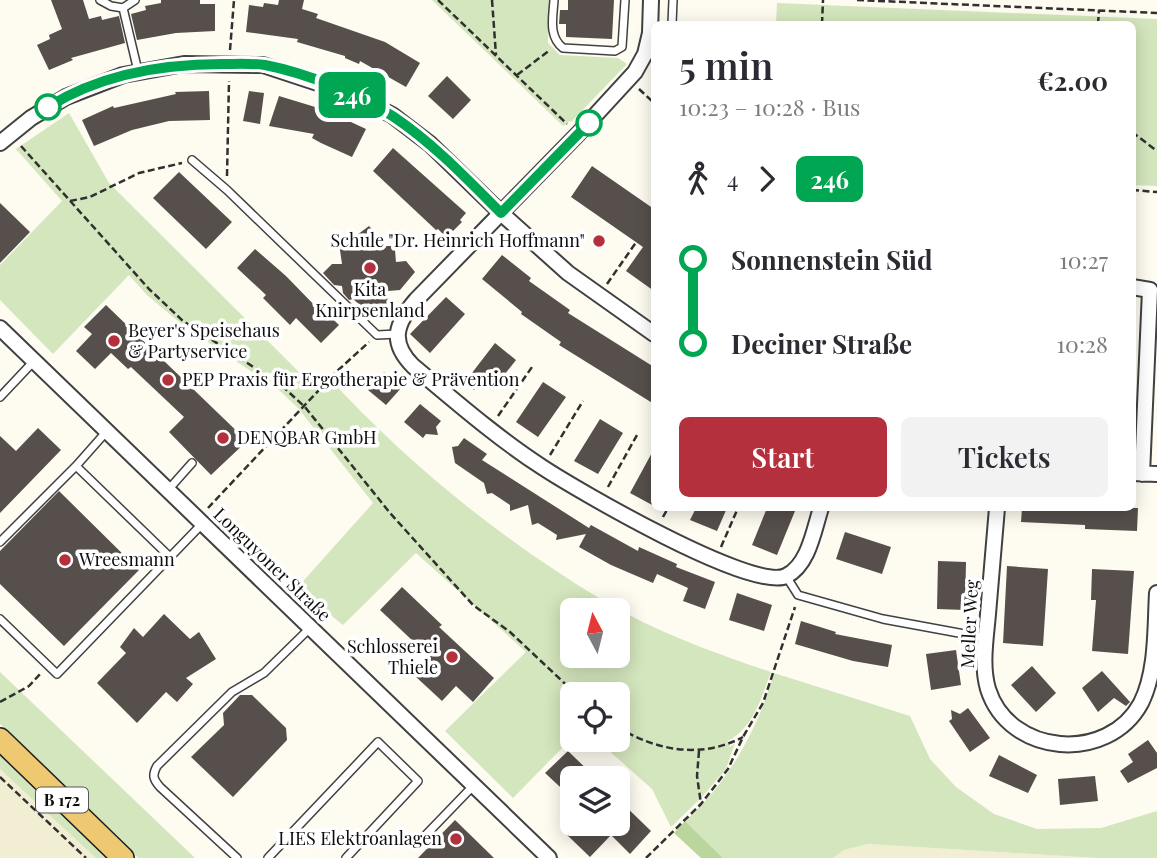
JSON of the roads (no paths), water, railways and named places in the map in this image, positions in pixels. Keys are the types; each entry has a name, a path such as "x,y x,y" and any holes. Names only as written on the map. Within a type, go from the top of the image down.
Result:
{"main road":[{"name":"B 172","path":"0,739 123,858"}],"street":[{"path":"651,0 650,33 645,54 628,80 403,316 398,334 403,356 489,429 543,467 599,502 716,560 761,576 786,576 799,566 820,511"},
{"path":"5,138 66,97 138,71 184,64 263,65 308,78 351,94 392,115 430,144 568,273 651,332"},
{"path":"1136,288 1150,290 1144,473"},
{"name":"Longuyoner Straße","path":"0,328 549,858"},
{"name":"Meller Weg","path":"997,511 986,638 986,677 996,706 1005,718 1034,738 1053,744 1087,744 1117,730 1130,719 1140,705 1151,675 1157,593"}],"lane":[{"path":"100,0 123,8 135,0"},
{"path":"554,0 552,31 558,44 563,48 615,51 622,47 625,0"},
{"path":"672,21 673,0"},
{"path":"123,8 138,71"},
{"path":"192,160 227,190 377,335 398,334"},
{"path":"0,397 34,361"},
{"path":"0,542 107,431"},
{"path":"168,491 192,463"},
{"path":"76,466 170,557"},
{"path":"0,619 57,674 170,557 200,522"},
{"path":"786,576 798,595 883,619 986,638"},
{"path":"237,858 160,787 153,779 154,772 232,692 264,673 310,628"},
{"path":"268,858 378,742 418,781 346,858"},
{"path":"418,843 474,785"}],"place":[{"name":"Schule \"Dr. Heinrich Hoffmann\"","path":"599,241"},
{"name":"Kita Knirpsenland","path":"370,268"},
{"name":"Beyer's Speisehaus & Partyservice","path":"114,341"},
{"name":"PEP Praxis für Ergotherapie & Prävention","path":"168,380"},
{"name":"DENQBAR GmbH","path":"223,438"},
{"name":"Wreesmann","path":"65,560"},
{"name":"Schlosserei Thiele","path":"452,657"},
{"name":"LIES Elektroanlagen","path":"456,839"}]}
